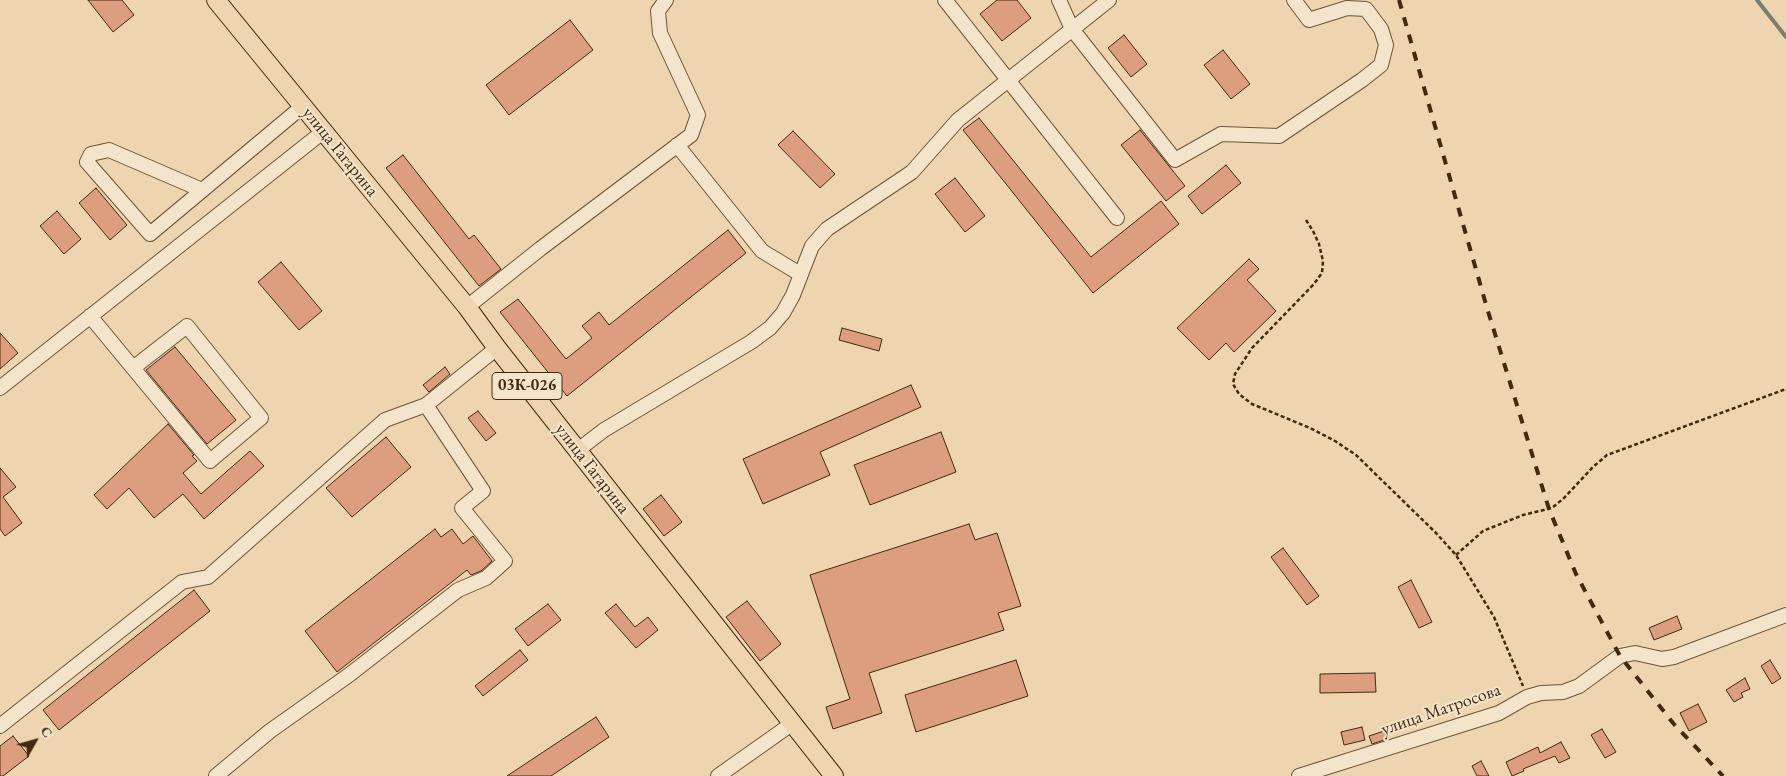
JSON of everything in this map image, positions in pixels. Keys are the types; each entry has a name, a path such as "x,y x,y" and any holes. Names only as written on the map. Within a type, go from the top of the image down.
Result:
{"main road":[{"name":"улица Гагарина","path":"216,0 467,307 496,348 834,776"}],"street":[{"path":"467,307 540,249 691,135 698,115 660,33 658,11 666,0"},
{"path":"945,0 1117,218"},
{"path":"1059,0 1072,30 1175,160 1221,134 1279,136 1381,65 1386,46 1381,29 1366,9 1347,8 1309,20 1294,0"},
{"path":"578,450 604,430 751,342 770,328 783,313 793,295 812,246 827,229 912,172 958,120 1109,0"},
{"path":"202,190 109,150 91,154 87,162 150,234 303,106"},
{"path":"0,388 324,131"},
{"path":"677,145 762,251 800,274"},
{"path":"90,316 133,368 210,461 261,418 187,326 133,368"},
{"path":"0,726 182,582 208,577 385,420 426,405 496,348"},
{"path":"216,776 270,731 349,675 458,590 486,578 505,561 462,508 483,491 426,405"},
{"name":"улица Матросова","path":"1299,776 1499,713 1528,697 1541,693 1563,692 1579,686 1620,656 1635,652 1662,659 1674,657 1786,615"},
{"path":"718,776 792,723"}],"path":[{"path":"1306,220 1318,244 1323,261 1322,273 1314,284 1252,348 1235,374 1234,384 1239,394 1252,404 1335,440 1356,456 1456,555 1494,617 1528,697"},
{"path":"1456,555 1483,531 1523,515 1552,508 1564,498 1593,466 1607,455 1786,389"}],"building":[{"path":"88,0 122,0 134,15 113,32"},
{"path":"997,0 1017,0 1031,18 1002,41 980,14"},
{"path":"570,20 593,50 509,115 486,85"},
{"path":"1124,35 1147,64 1131,77 1108,48"},
{"path":"1223,50 1250,84 1231,99 1204,65"},
{"path":"979,118 1091,257 1161,201 1179,224 1093,293 963,130"},
{"path":"1140,130 1185,186 1166,201 1121,145"},
{"path":"793,131 835,174 820,188 778,145"},
{"path":"403,155 469,239 474,235 501,269 479,286 386,168"},
{"path":"1226,165 1241,183 1202,214 1188,196"},
{"path":"955,178 985,216 965,232 935,194"},
{"path":"96,188 127,225 110,240 79,203"},
{"path":"57,211 81,239 64,254 40,226"},
{"path":"728,230 746,253 567,396 500,312 518,299 566,359 592,338 582,326 599,312 609,325"},
{"path":"1249,259 1259,269 1247,280 1276,311 1234,352 1226,343 1209,360 1177,328"},
{"path":"281,262 322,311 299,330 258,282"},
{"path":"842,328 882,339 879,351 839,340"},
{"path":"0,333 18,353 0,369"},
{"path":"175,347 236,420 207,444 146,370"},
{"path":"445,367 450,374 429,392 423,385"},
{"path":"911,385 921,407 820,452 830,475 763,504 743,459"},
{"path":"478,411 496,433 486,441 468,418"},
{"path":"168,424 197,461 183,473 201,494 250,451 264,466 204,519 183,494 154,518 129,488 107,509 94,495"},
{"path":"941,432 956,472 870,505 854,465"},
{"path":"386,437 411,467 352,517 326,488"},
{"path":"0,468 16,487 3,497 22,523 5,536 0,529"},
{"path":"661,495 682,522 664,536 643,509"},
{"path":"969,524 975,540 997,533 1021,606 998,613 1004,630 869,673 882,713 833,729 826,707 850,699 810,575"},
{"path":"435,529 441,537 452,529 463,544 473,536 492,561 481,571 471,575 467,570 337,672 305,631"},
{"path":"1283,548 1319,596 1307,605 1271,557"},
{"path":"1411,580 1432,622 1419,628 1398,587"},
{"path":"194,590 210,611 59,730 43,710"},
{"path":"747,601 781,644 760,661 726,617"},
{"path":"548,604 561,620 528,646 515,629"},
{"path":"616,604 635,627 648,617 658,630 636,648 605,613"},
{"path":"1677,616 1682,629 1654,640 1649,628"},
{"path":"520,650 528,660 483,696 475,686"},
{"path":"1016,660 1028,696 916,732 905,695"},
{"path":"1770,660 1781,678 1772,684 1761,666"},
{"path":"1375,673 1376,692 1320,693 1320,674"},
{"path":"1745,678 1750,689 1741,693 1743,697 1734,702 1726,690"},
{"path":"1698,704 1707,722 1689,731 1680,713"},
{"path":"596,717 609,737 551,776 507,776"},
{"path":"1362,727 1365,740 1344,745 1341,732"},
{"path":"1602,729 1616,752 1605,758 1591,735"},
{"path":"1384,731 1387,739 1372,744 1369,736"},
{"path":"13,736 29,756 3,776 0,776 0,746"},
{"path":"1561,742 1570,758 1559,763 1555,756 1523,769 1524,771 1512,776 1506,762 1538,747 1540,753"},
{"path":"1481,761 1489,776 1477,776 1472,766"}],"waterway":[{"path":"1757,0 1786,37"}],"railway":[{"path":"1399,0 1487,308 1549,509 1576,574 1620,656 1673,723 1723,776"}]}
